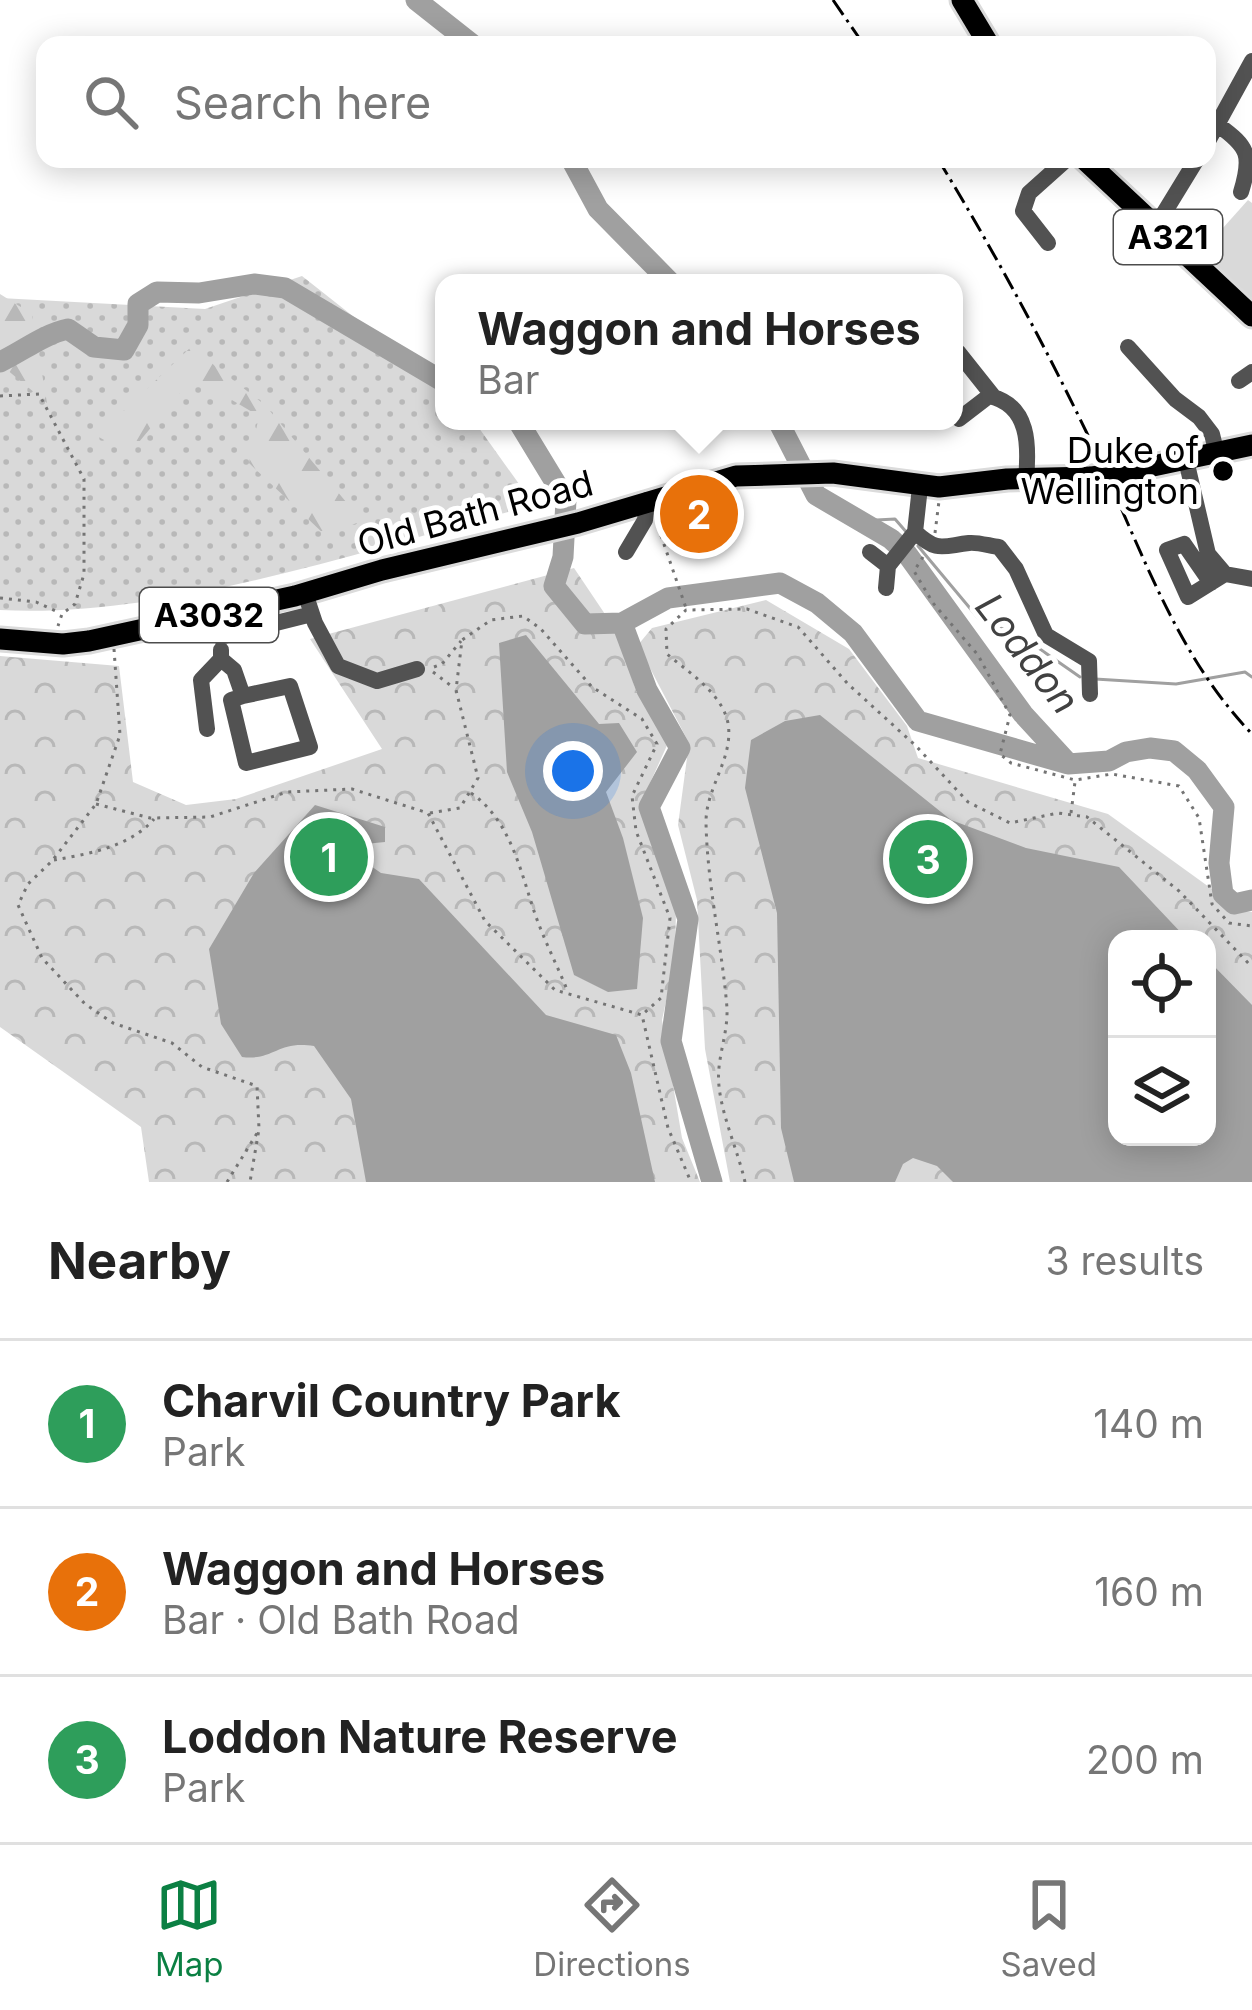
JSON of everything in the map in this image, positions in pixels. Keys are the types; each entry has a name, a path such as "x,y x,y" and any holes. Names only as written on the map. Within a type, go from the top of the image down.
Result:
{"main road":[{"path":"962,0 984,36"},
{"name":"A321","path":"1094,168 1252,316"},
{"name":"Old Bath Road","path":"0,639 64,644 212,614 308,604 496,544 736,476 833,473 929,487 1092,477 1252,446"}],"street":[{"path":"1216,128 1252,61"},
{"path":"1218,125 1248,152 1250,166 1240,192"},
{"path":"1048,243 1023,211 1029,193 1057,168"},
{"path":"1156,226 1189,168"},
{"path":"1128,347 1175,399 1199,417 1212,434 1217,454"},
{"path":"963,358 993,396 1023,420 1030,441 1026,479"},
{"path":"963,416 993,396"},
{"path":"1186,460 1218,579 1252,579"},
{"path":"886,588 891,563 914,534 929,487"},
{"path":"626,552 645,520 647,500"},
{"path":"914,534 930,546 999,547 1016,569 1046,635 1089,661"},
{"path":"870,551 891,563"},
{"path":"220,637 308,604 338,666 377,681 417,668"},
{"path":"207,729 201,680 221,659 212,614"},
{"path":"1089,661 1107,645"},
{"path":"221,659 234,670 243,696"},
{"path":"1089,661 1090,694"},
{"path":"290,686 310,747 246,763 231,700 243,696 290,686"}],"path":[{"path":"0,396 40,394 84,479 84,574 75,604 62,614 58,635 64,644"},
{"path":"929,487 940,520 914,571 933,603 978,655 1010,715 1000,754 1011,763 1076,780 1112,774 1179,786 1199,818 1212,904 1229,923 1252,926"},
{"path":"647,500 686,610"},
{"path":"0,598 36,602 62,614"},
{"path":"746,1182 719,1089 720,1057 728,1036 727,1008 706,818 712,782 728,752 728,721 714,694 667,654 666,629 686,610 747,609 798,627 848,684 968,802 1010,823 1071,813 1088,817 1150,866 1252,967"},
{"path":"417,668 442,664 462,640 490,620 523,616 541,629 592,687 642,718 657,744 632,796 636,831 670,918 661,998 641,1015"},
{"path":"112,636 120,735 96,804 28,884 18,905 42,958 85,1004 113,1023 172,1043 202,1067 257,1086 260,1129 250,1182"},
{"path":"96,804 154,818 210,818 287,792 352,789 428,813 460,808 478,778 456,690 462,640"},
{"path":"417,668 431,671 456,690"},
{"path":"1071,813 1076,780"},
{"path":"470,792 484,802 520,858 535,912 568,994"},
{"path":"428,813 484,921 555,990 641,1015"},
{"path":"52,861 100,852 146,828 154,818"},
{"path":"641,1015 668,1128 691,1182"},
{"path":"227,1182 260,1129"}],"green space":[{"path":"1248,200 1252,203 1252,307 1197,257"},
{"path":"302,276 435,381 435,430 480,430 534,505 200,592 64,610 0,610 0,298 205,309"},
{"path":"0,294 32,314 47,403 0,364"},
{"path":"191,347 265,405 362,521 325,535 249,463 259,416 193,377 129,454 97,436"},
{"path":"574,568 617,632 636,691 669,741 640,805 676,908 675,959 662,1020 682,1138 700,1182 149,1182 141,1127 0,1027 0,656 119,666 133,782 186,805 236,799 382,749 310,639"},
{"path":"766,600 849,649 907,726 918,758 1108,814 1235,910 1252,912 1252,1182 730,1182 705,1049 697,900 678,825 689,743 638,645 652,628"}],"shaded area":[{"path":"526,635 599,724 619,723 637,752 606,792 643,918 637,989 608,992 574,975 532,832 507,772 499,643"},
{"path":"820,715 951,820 1026,848 1119,867 1178,930 1108,930 1108,1146 1216,1146 1216,968 1252,1005 1252,1182 953,1182 937,1166 913,1158 903,1164 895,1182 794,1182 781,1128 777,913 745,788 751,740 785,721"},
{"path":"315,805 385,827 385,842 365,844 362,860 381,873 419,879 546,1015 616,1035 631,1073 655,1182 366,1182 351,1099 314,1046 242,1057 221,1024 209,949 254,873"}],"waterway":[{"name":"Loddon","path":"416,0 462,36"},
{"name":"Loddon","path":"576,168 598,209 662,274"},
{"path":"0,362 68,329 94,347 124,350 138,325 138,304 157,292 199,293 254,284 285,288 435,377"},
{"path":"523,430 566,500 563,557 554,586 585,624 622,623 668,598 780,583 817,603 853,633 918,721 1068,764 1109,761 1150,748 1174,751 1197,770 1224,807 1219,863 1223,894 1234,904 1252,900"},
{"name":"Loddon","path":"783,430 816,495 891,539 907,554 1023,714 1068,763"},
{"path":"858,521 895,519 908,534"},
{"path":"918,546 979,619 1024,638 1080,677"},
{"path":"622,623 647,690 680,748 649,807 688,919 671,1041 712,1182"},
{"path":"1095,679 1176,684 1245,672 1252,677"}],"railway":[{"path":"833,0 858,36"},
{"path":"943,168 1058,374 1181,634 1225,703 1252,734"}],"place":[{"name":"Duke of Wellington","path":"1223,471"},
{"name":"Waggon and Horses","path":"699,514"},
{"name":"Charvil Country Park","path":"329,857"},
{"name":"Loddon Nature Reserve","path":"928,859"}]}
